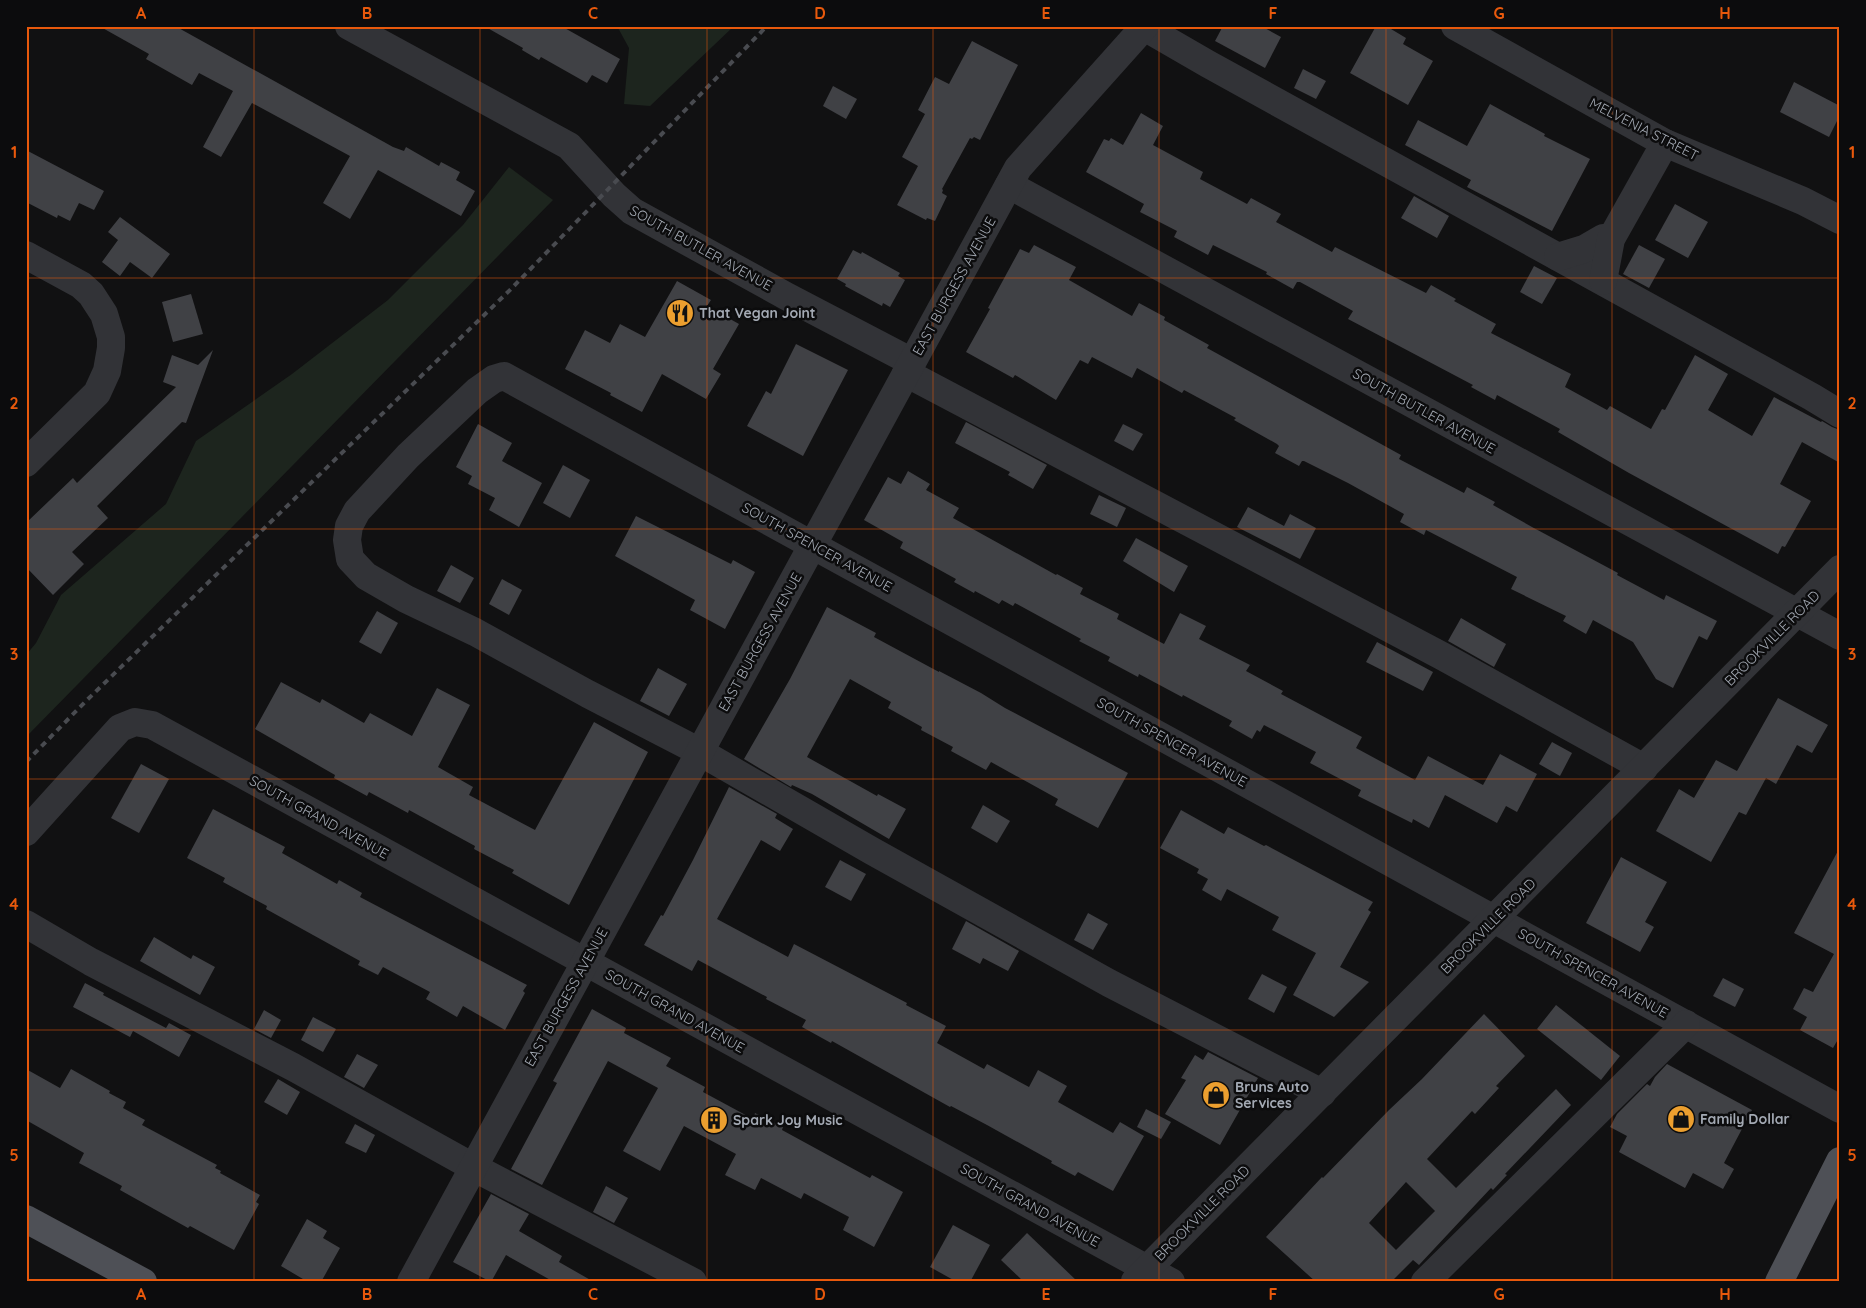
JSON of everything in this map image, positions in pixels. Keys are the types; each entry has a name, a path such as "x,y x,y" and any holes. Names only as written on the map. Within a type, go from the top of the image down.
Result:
{"main road":[{"path":"1779,1282 1840,1161"},
{"path":"26,1219 143,1282"}],"street":[{"name":"SOUTH BUTLER AVENUE","path":"349,26 569,146 614,196 632,211 786,296 909,368 1442,656 1644,768"},
{"name":"EAST BURGESS AVENUE","path":"410,1282 1009,185 1024,160 1145,26"},
{"path":"1145,26 1804,392 1840,414"},
{"name":"MELVENIA STREET","path":"1455,26 1665,143 1803,201 1840,220"},
{"path":"1603,281 1611,239 1665,143"},
{"name":"SOUTH BUTLER AVENUE","path":"1009,185 1840,636"},
{"path":"1558,257 1584,249 1603,238 1611,239"},
{"path":"26,254 81,285 91,294 104,314 111,337 111,348 107,371 97,393 26,463"},
{"name":"SOUTH SPENCER AVENUE","path":"700,752 588,694 475,632 382,585 366,576 350,559 347,540 349,526 357,511 408,456 476,391 494,379 504,376 1840,1109"},
{"name":"BROOKVILLE ROAD","path":"1141,1275 1840,569"},
{"name":"SOUTH GRAND AVENUE","path":"26,832 120,728 135,722 152,725 585,962 1141,1275 1171,1282"},
{"path":"700,752 872,852 1109,983 1322,1093"},
{"path":"26,924 91,962 293,1067 473,1167 693,1282"},
{"path":"1425,1282 1686,1024"}],"shaded area":[{"path":"617,26 734,26 650,106 624,104 629,48"},
{"path":"509,167 553,200 26,737 26,655 36,643 61,595 166,504 196,441 292,374 388,300 463,225"}],"building":[{"path":"99,26 175,26 393,147 404,151 406,147 439,166 441,162 460,172 456,180 475,191 461,216 378,170 350,219 323,203 350,156 252,103 221,157 203,147 233,91 199,73 192,85 146,59 149,54"},
{"path":"484,26 561,26 620,59 607,83 592,75 587,83 541,57 539,60 522,50 523,48"},
{"path":"1223,26 1261,26 1281,37 1265,68 1215,41"},
{"path":"1376,26 1386,26 1406,38 1403,44 1433,61 1408,105 1350,73"},
{"path":"972,41 1018,65 980,140 974,137 970,138 942,189 942,193 947,196 935,221 927,218 926,220 897,205 918,166 902,157 925,114 918,110 935,77 949,84"},
{"path":"1303,69 1326,81 1316,99 1294,88"},
{"path":"1794,82 1840,106 1840,115 1829,137 1780,112"},
{"path":"833,86 857,99 846,119 823,106"},
{"path":"1490,104 1545,134 1544,136 1590,159 1552,231 1467,187 1471,180 1405,145 1418,120 1467,146"},
{"path":"1141,113 1163,126 1153,145 1203,172 1200,179 1247,204 1251,198 1281,214 1276,222 1332,252 1335,247 1426,293 1431,285 1456,299 1454,301 1496,324 1491,333 1571,374 1565,387 1607,410 1610,406 1651,429 1662,409 1665,410 1695,355 1728,374 1708,410 1752,436 1774,397 1840,430 1840,463 1802,442 1780,484 1811,501 1785,547 1782,546 1778,554 1629,473 1558,432 1560,429 1497,395 1495,400 1471,387 1473,385 1348,319 1353,311 1300,282 1297,282 1293,289 1266,274 1267,272 1213,245 1208,255 1174,237 1177,231 1140,212 1144,204 1086,172 1104,139 1109,141 1111,138 1123,145"},
{"path":"26,150 104,191 94,210 79,203 70,221 58,215 57,218 26,202"},
{"path":"1414,196 1449,216 1437,238 1401,218"},
{"path":"1675,204 1708,222 1688,258 1655,240"},
{"path":"120,217 170,254 152,278 130,262 120,276 102,262 118,240 108,232"},
{"path":"1034,245 1076,267 1069,280 1132,316 1139,303 1165,317 1164,320 1209,345 1207,348 1401,455 1399,459 1464,493 1467,487 1495,502 1493,505 1618,573 1617,575 1664,600 1666,595 1717,621 1707,640 1699,636 1673,688 1656,679 1633,642 1593,620 1586,634 1563,621 1566,616 1511,589 1517,577 1426,530 1424,535 1400,522 1404,514 1348,483 1304,461 1299,466 1275,453 1279,446 1277,444 1234,420 1236,418 1184,390 1182,393 1137,368 1132,378 1092,357 1088,364 1080,360 1056,400 1015,375 1013,378 966,352 1020,249 1029,253"},
{"path":"1639,245 1665,259 1649,288 1623,274"},
{"path":"853,250 861,254 862,252 900,273 898,276 905,280 890,307 883,303 882,306 845,286 846,284 837,279"},
{"path":"1534,266 1557,278 1542,304 1520,292"},
{"path":"677,281 711,300 707,306 739,324 713,369 721,374 706,399 662,374 642,412 565,369 585,330 610,343 620,324 645,337"},
{"path":"191,294 203,334 173,342 162,302"},
{"path":"796,344 848,370 803,456 747,426 766,391 771,394"},
{"path":"213,350 186,423 182,422 97,506 108,518 72,552 84,564 53,595 26,567 26,523 73,478 77,483 176,387 163,382 172,355 198,365"},
{"path":"966,422 1047,465 1033,489 1008,475 1010,472 955,443"},
{"path":"478,424 512,443 502,461 542,483 519,527 489,510 495,498 468,484 472,476 456,467"},
{"path":"1123,424 1143,434 1133,451 1114,441"},
{"path":"563,465 590,480 570,518 543,503"},
{"path":"908,471 930,484 926,490 959,508 953,518 1083,588 1080,594 1119,614 1117,619 1164,644 1180,613 1206,626 1199,639 1250,665 1246,671 1283,691 1281,694 1362,737 1356,748 1415,780 1428,756 1483,785 1500,754 1537,774 1517,812 1506,806 1497,823 1445,795 1429,828 1413,819 1412,823 1358,796 1361,790 1310,763 1316,752 1264,725 1260,732 1257,730 1252,739 1229,726 1232,721 1183,695 1182,697 1139,674 1138,677 1108,661 1110,657 1015,603 1013,606 1002,600 999,604 975,591 974,593 954,582 956,579 900,548 903,542 864,520 888,477 901,484"},
{"path":"1099,495 1126,508 1117,527 1090,514"},
{"path":"1248,507 1284,526 1290,514 1316,528 1300,559 1237,527"},
{"path":"636,516 731,564 733,560 755,572 725,629 690,610 695,600 615,556"},
{"path":"1136,538 1188,566 1174,592 1123,561"},
{"path":"451,565 474,578 460,603 437,591"},
{"path":"502,579 522,590 509,615 489,604"},
{"path":"827,607 876,633 874,637 1128,773 1098,828 1055,805 1058,799 991,762 986,770 951,751 953,747 921,730 922,727 888,708 891,702 850,679 807,757 877,796 878,794 906,809 889,839 812,794 792,785 791,787 744,759 790,679"},
{"path":"377,611 398,623 381,654 359,642"},
{"path":"1461,618 1506,644 1494,667 1448,641"},
{"path":"1377,642 1433,672 1423,691 1366,662"},
{"path":"658,668 687,684 669,716 640,701"},
{"path":"281,682 320,703 322,699 364,723 370,713 412,736 437,688 470,705 438,767 473,787 469,795 535,830 594,722 648,752 569,905 512,873 514,870 474,849 475,846 409,810 408,813 369,792 367,796 334,778 335,775 255,729"},
{"path":"1778,698 1828,725 1812,753 1797,745 1776,784 1766,778 1746,815 1739,812 1711,862 1656,831 1679,789 1694,798 1716,760 1737,771"},
{"path":"1552,742 1572,753 1560,776 1539,764"},
{"path":"141,764 169,779 139,833 111,818"},
{"path":"729,787 777,814 775,818 793,829 780,851 761,840 717,919 788,957 794,944 907,1003 906,1005 946,1026 937,1043 984,1069 987,1064 1029,1087 1038,1070 1067,1086 1058,1102 1113,1133 1120,1122 1144,1136 1113,1191 1078,1172 1075,1176 987,1125 950,1107 832,1041 831,1043 802,1027 806,1020 698,960 692,971 644,945 661,915 663,916"},
{"path":"983,805 1010,821 997,843 971,828"},
{"path":"213,809 285,847 282,853 337,884 339,880 362,893 360,897 527,985 523,991 525,993 505,1030 463,1006 457,1017 426,999 430,992 383,967 378,975 358,965 360,961 266,909 267,906 223,882 225,878 187,858"},
{"path":"1181,810 1224,834 1228,827 1264,846 1266,845 1373,902 1368,910 1371,912 1340,967 1369,982 1334,1017 1293,995 1316,953 1272,930 1279,917 1227,889 1221,901 1202,890 1208,879 1197,873 1199,869 1160,848"},
{"path":"1840,847 1840,1036 1833,1048 1800,1030 1807,1017 1793,1009 1804,988 1813,992 1834,954 1794,933"},
{"path":"1621,857 1667,882 1645,922 1654,927 1640,952 1586,923"},
{"path":"840,860 866,874 851,901 825,887"},
{"path":"1088,913 1108,924 1093,950 1074,940"},
{"path":"966,921 1019,951 1008,971 983,958 980,964 952,949"},
{"path":"154,937 191,959 193,955 215,967 200,995 140,961"},
{"path":"1262,974 1287,987 1274,1013 1248,999"},
{"path":"1723,978 1744,989 1735,1007 1713,996"},
{"path":"85,983 104,993 103,995 166,1028 169,1023 191,1035 179,1057 133,1031 130,1037 73,1007"},
{"path":"1556,1005 1620,1056 1601,1080 1537,1029"},
{"path":"592,1009 626,1028 624,1033 671,1058 666,1066 705,1087 703,1092 753,1119 755,1113 783,1127 782,1130 870,1178 872,1175 903,1192 874,1247 843,1230 849,1217 804,1193 801,1199 761,1178 755,1190 725,1175 736,1154 684,1126 660,1171 623,1151 658,1088 608,1061 542,1185 511,1169 557,1083 553,1081"},
{"path":"264,1010 281,1020 271,1038 254,1029"},
{"path":"1484,1014 1525,1056 1496,1086 1499,1088 1475,1114 1472,1111 1427,1159 1456,1188 1556,1089 1571,1105 1505,1174 1507,1175 1493,1190 1491,1188 1419,1265 1413,1260 1391,1282 1316,1282 1266,1237 1322,1177 1422,1079","holes":["1406,1182 1435,1211 1396,1250 1369,1223"]},
{"path":"313,1017 336,1029 323,1052 301,1040"},
{"name":"Bruns Auto Services","path":"1208,1052 1258,1078 1220,1145 1165,1114 1186,1080 1181,1078 1195,1055 1203,1060"},
{"path":"357,1054 378,1065 364,1088 344,1077"},
{"name":"Family Dollar","path":"1667,1064 1752,1110 1724,1163 1734,1169 1723,1189 1693,1173 1685,1188 1619,1152 1627,1136 1610,1127 1617,1114 1647,1084 1650,1086 1655,1077"},
{"path":"26,1069 60,1088 71,1069 126,1102 123,1108 145,1120 142,1125 217,1165 215,1168 221,1171 220,1173 260,1195 256,1202 259,1204 234,1250 190,1226 188,1228 120,1190 122,1186 79,1163 84,1153 26,1120"},
{"path":"278,1079 300,1092 287,1115 264,1102"},
{"path":"1146,1109 1171,1122 1161,1139 1137,1127"},
{"path":"355,1124 375,1135 366,1153 345,1143"},
{"path":"606,1186 628,1198 614,1223 593,1212"},
{"path":"491,1194 529,1214 519,1231 562,1256 559,1262 594,1282 554,1282 506,1255 491,1282 453,1262"},
{"path":"307,1219 327,1231 323,1238 340,1248 321,1282 308,1282 281,1266"},
{"path":"953,1225 990,1245 970,1282 957,1282 930,1267"},
{"path":"1027,1233 1078,1282 1024,1282 1001,1260"}],"railway":[{"path":"26,762 86,701 511,289 767,26"}],"place":[{"name":"That Vegan Joint","path":"680,313"},
{"name":"Bruns Auto Services","path":"1216,1095"},
{"name":"Family Dollar","path":"1681,1119"},
{"name":"Spark Joy Music","path":"714,1120"}]}
